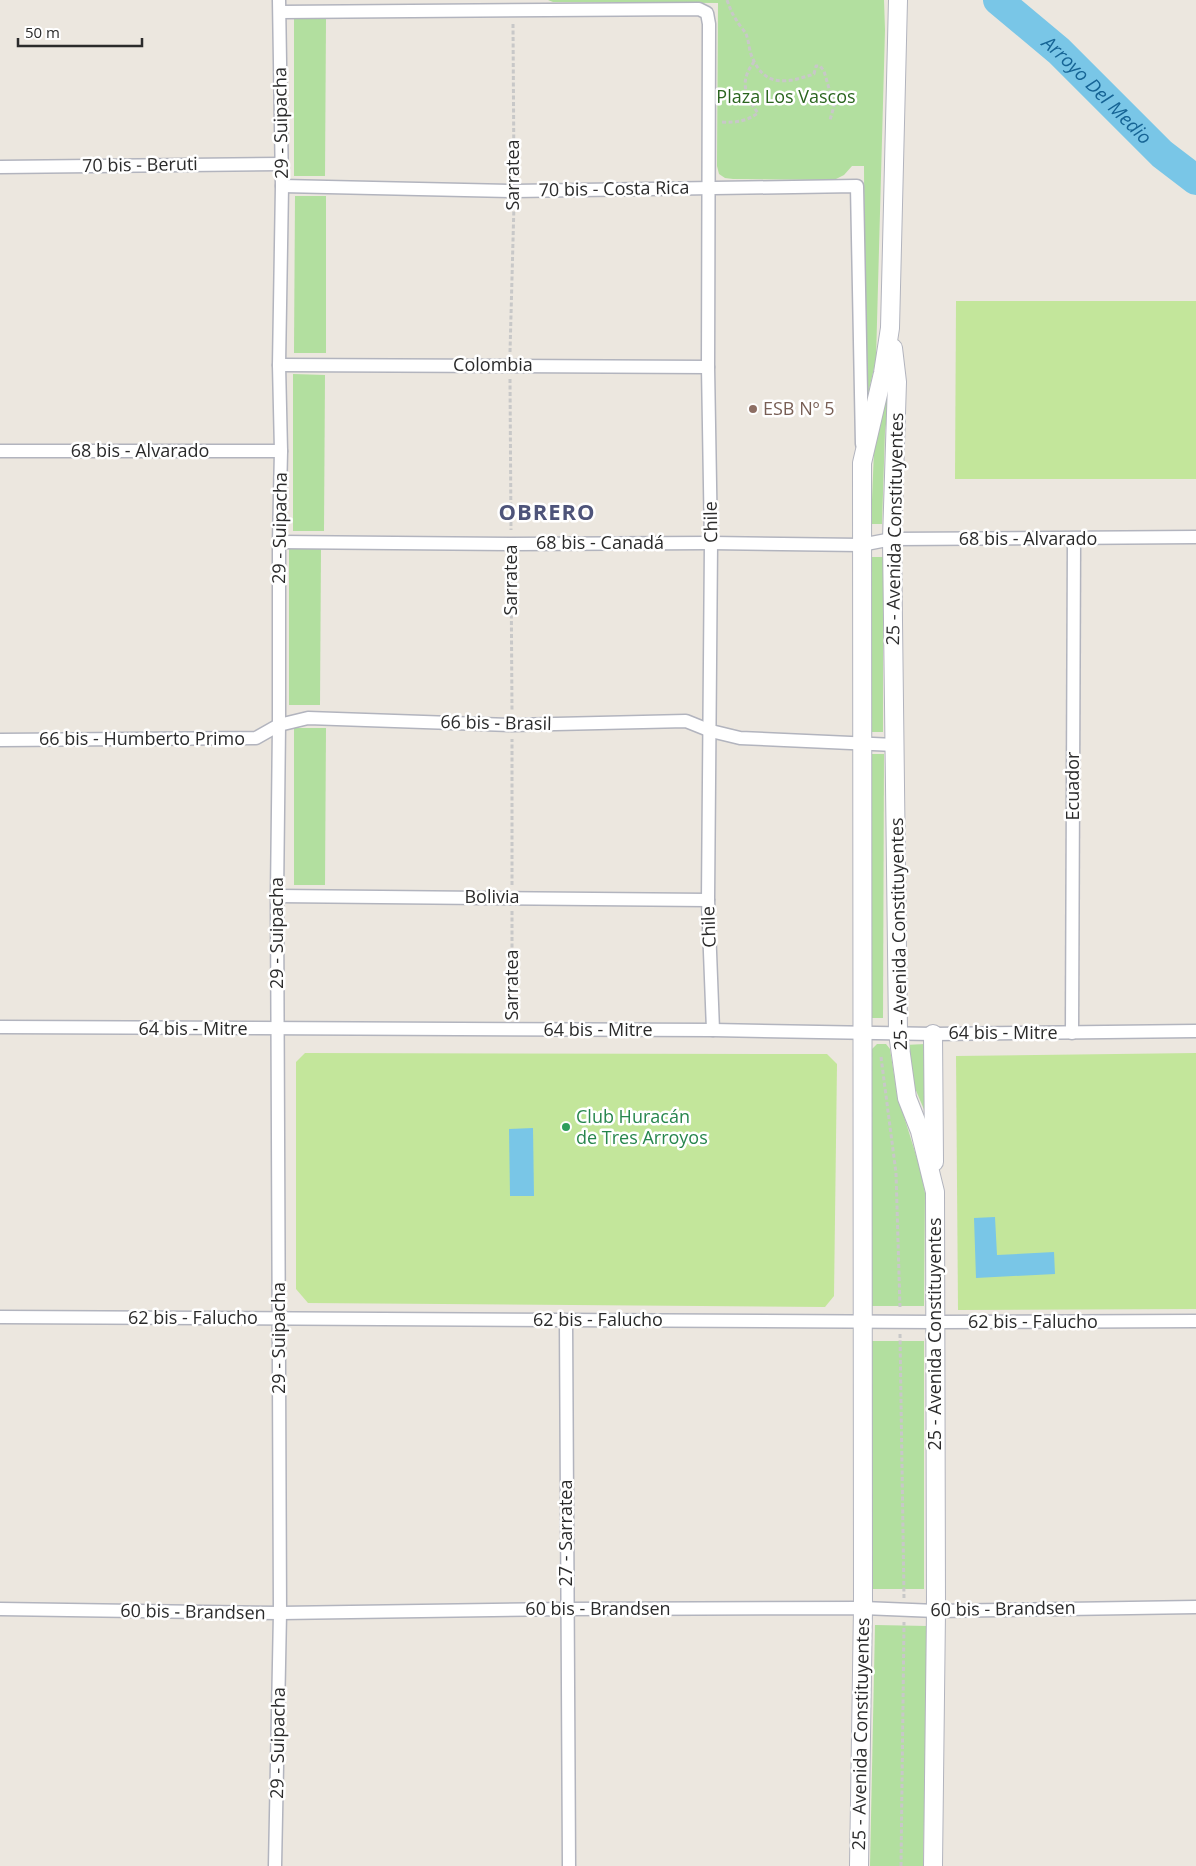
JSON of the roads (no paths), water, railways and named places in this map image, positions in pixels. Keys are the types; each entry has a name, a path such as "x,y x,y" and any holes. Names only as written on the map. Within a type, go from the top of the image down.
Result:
{"main road":[{"name":"25 - Avenida Constituyentes","path":"859,1866 863,1608 862,463 883,373 890,328 898,0"},
{"name":"25 - Avenida Constituyentes","path":"890,328 897,382 892,539 898,1033 907,1098 920,1131 935,1192 936,1611 933,1866"},
{"path":"933,1034 935,1192"}],"street":[{"path":"279,6 520,7"},
{"name":"29 - Suipacha","path":"275,1866 280,1613 277,896 281,451 279,364 282,186 279,6"},
{"name":"Chile","path":"520,7 698,9 708,13 710,24 708,367 711,543 711,731 708,900 713,1030"},
{"name":"70 bis - Beruti","path":"0,167 281,164"},
{"name":"70 bis - Costa Rica","path":"282,186 514,190 857,186"},
{"name":"25 - Avenida Constituyentes","path":"857,186 862,463"},
{"name":"Colombia","path":"279,364 708,367"},
{"name":"68 bis - Alvarado","path":"0,451 281,451"},
{"name":"68 bis - Alvarado","path":"862,545 892,539 1196,537"},
{"name":"Ecuador","path":"1072,1033 1074,539"},
{"name":"68 bis - Canadá","path":"279,542 862,545"},
{"name":"66 bis - Brasil","path":"279,725 308,718 512,725 686,721 711,731"},
{"name":"66 bis - Humberto Primo","path":"0,740 256,738 279,725"},
{"path":"711,731 740,738 895,745"},
{"name":"Bolivia","path":"277,896 708,900"},
{"name":"64 bis - Mitre","path":"0,1027 277,1030 713,1030 933,1034 1196,1031"},
{"name":"62 bis - Falucho","path":"0,1317 935,1322 1196,1321"},
{"name":"27 - Sarratea","path":"566,1320 566,1609 569,1866"},
{"name":"60 bis - Brandsen","path":"0,1609 280,1613 566,1609 863,1608 936,1611 1196,1607"}],"water":[{"path":"533,1128 534,1196 510,1196 509,1129"},
{"path":"995,1217 997,1255 1054,1252 1055,1274 976,1278 974,1218"}],"waterway":[{"name":"Arroyo Del Medio","path":"998,0 1059,51 1162,154 1196,180"}],"place":[{"name":"ESB Nº 5","path":"753,409"},
{"name":"Club Huracán de Tres Arroyos","path":"566,1127"}],"district":[{"name":"OBRERO","path":"547,512"}],"park label":[{"name":"Plaza Los Vascos","path":"786,97"}]}
